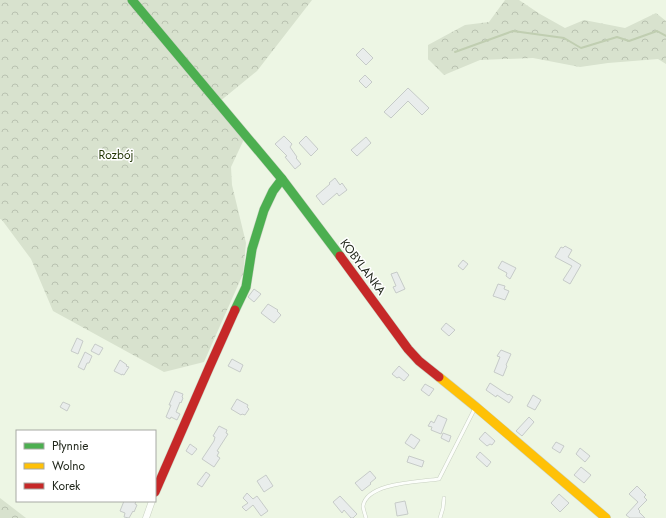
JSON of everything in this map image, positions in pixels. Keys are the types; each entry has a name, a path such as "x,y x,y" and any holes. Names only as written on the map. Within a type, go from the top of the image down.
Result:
{"street":[{"name":"KOBYLANKA","path":"132,0 282,179 408,349 419,361 476,407 606,518"},
{"path":"156,490 246,287 252,249 264,210 273,191 282,179"},
{"path":"146,518 152,502"}],"lane":[{"path":"366,518 363,506 366,498 378,489 395,484 440,479 476,407"},
{"path":"440,518 444,498"}],"green space":[{"name":"Rozbój","path":"0,0 312,0 257,71 219,102 246,135 231,167 232,185 246,243 243,274 204,362 164,372 53,311 31,259 0,219"},
{"path":"505,0 519,0 565,28 584,20 625,28 656,13 666,21 666,64 658,59 580,67 533,58 480,60 444,75 428,59 428,45 465,25 489,22"},
{"path":"0,498 26,518 0,518"}],"building":[{"path":"363,48 373,58 366,65 356,55"},
{"path":"365,75 372,82 366,88 359,81"},
{"path":"408,88 429,108 422,115 408,101 391,118 384,112"},
{"path":"284,136 292,144 290,147 301,164 295,169 285,157 287,156 275,144"},
{"path":"306,136 318,149 311,156 299,143"},
{"path":"366,137 371,143 357,156 351,150"},
{"path":"335,178 340,185 342,183 347,190 339,196 337,193 323,205 316,196"},
{"path":"565,246 572,250 568,257 581,265 570,284 563,280 572,266 555,257 561,247 563,248"},
{"path":"463,260 468,264 463,270 458,266"},
{"path":"502,261 516,268 510,279 506,276 507,273 498,268"},
{"path":"397,272 405,289 396,293 393,287 396,286 391,274"},
{"path":"498,284 505,286 504,289 509,291 505,300 493,296"},
{"path":"254,289 261,294 254,302 248,297"},
{"path":"268,304 278,310 277,311 281,315 274,323 261,313"},
{"path":"446,323 455,330 449,336 441,329"},
{"path":"77,338 83,341 78,354 71,351"},
{"path":"95,344 103,348 99,355 91,351"},
{"path":"501,350 511,354 503,376 494,372 500,357 497,356"},
{"path":"85,352 92,356 84,370 78,367"},
{"path":"232,359 243,365 240,372 228,366"},
{"path":"120,360 129,367 124,375 114,371"},
{"path":"399,366 409,375 404,381 392,374"},
{"path":"490,383 513,397 509,403 486,390"},
{"path":"425,384 434,389 429,396 421,390"},
{"path":"175,391 183,394 183,398 176,412 180,414 177,420 171,417 170,419 166,417"},
{"path":"533,395 541,400 535,410 527,406"},
{"path":"237,399 248,405 247,407 249,409 245,415 241,415 231,409"},
{"path":"63,402 70,405 67,411 60,407"},
{"path":"438,415 447,419 441,434 431,430 432,427 428,426 431,421 434,423"},
{"path":"529,417 534,422 522,436 516,431"},
{"path":"219,426 227,430 226,433 228,434 217,451 219,452 217,456 220,458 214,467 202,459 214,441 215,437 213,436"},
{"path":"485,432 495,441 492,445 490,444 487,446 479,439"},
{"path":"443,433 451,436 449,442 441,438"},
{"path":"411,434 420,440 414,449 405,443"},
{"path":"556,442 564,446 560,453 552,448"},
{"path":"190,444 197,449 192,455 186,451"},
{"path":"580,448 590,456 585,462 576,454"},
{"path":"480,452 491,462 487,467 476,457"},
{"path":"409,456 424,461 422,467 407,462"},
{"path":"581,467 591,475 584,483 574,475"},
{"path":"370,471 376,478 362,491 355,483"},
{"path":"206,472 210,475 202,487 197,484"},
{"path":"266,475 273,486 264,492 257,481"},
{"path":"637,486 646,495 644,497 647,500 638,509 645,518 630,518 626,515 638,502 629,494"},
{"path":"247,493 253,499 257,496 268,511 261,516 253,505 246,511 242,507 248,503 243,498"},
{"path":"559,494 569,503 560,512 551,503"},
{"path":"340,496 357,514 353,518 351,518 344,510 342,513 333,502"},
{"path":"405,501 408,514 397,516 395,503"},
{"path":"124,502 136,502 135,504 137,505 129,518 124,517 125,513 120,511"}],"waterway":[{"path":"455,52 513,31 564,38 581,48 617,37 629,41 657,31 666,36"}],"traffic: fast":[{"path":"132,0 282,179 340,256"},
{"path":"235,310 246,287 252,249 264,210 273,191 282,179"}],"traffic: slow":[{"path":"439,377 606,518"}],"traffic: jam":[{"path":"340,256 408,349 419,361 439,377"},
{"path":"156,490 235,310"}]}
